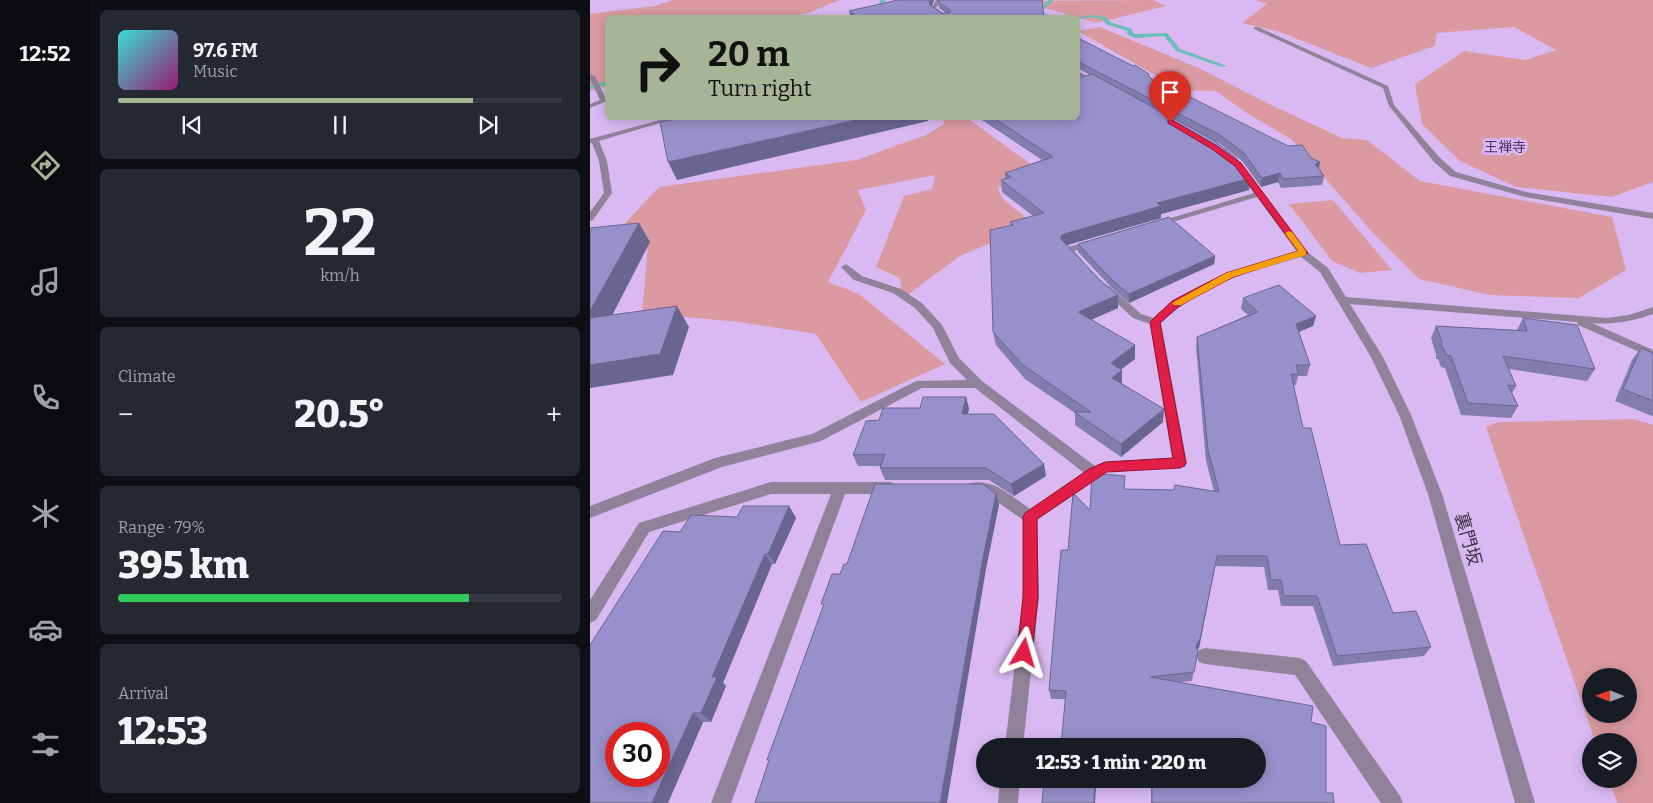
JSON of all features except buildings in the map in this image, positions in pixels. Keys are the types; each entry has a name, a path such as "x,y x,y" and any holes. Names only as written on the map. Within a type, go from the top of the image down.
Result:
{"street":[{"path":"936,15 939,14 933,8 939,0"},
{"path":"1256,28 1386,87 1391,105 1437,160 1453,174 1526,194 1653,216"},
{"path":"1080,74 1110,91"},
{"path":"590,76 592,76 604,101 590,106"},
{"path":"590,218 608,193 603,161 592,140 666,120"},
{"name":"裏門坂","path":"1230,159 1238,164 1303,253 1324,270 1377,357 1405,415 1435,494 1525,803"},
{"path":"1150,226 1260,194"},
{"path":"1088,270 1068,250 1104,239"},
{"path":"1155,322 1176,304 1229,275 1303,253"},
{"path":"846,267 858,278 897,291 919,306 938,327 954,360 978,384 1094,473"},
{"path":"1101,284 1137,316 1155,322"},
{"path":"1342,300 1575,320 1607,321 1631,318 1653,310"},
{"path":"1575,320 1653,354"},
{"path":"1030,517 1105,467 1180,463 1155,322"},
{"path":"590,512 720,462 816,438 920,384 978,384"},
{"path":"590,615 644,527 772,488 909,488"},
{"path":"959,488 989,488 1030,517"},
{"path":"721,803 840,489"},
{"path":"1015,738 1031,597 1030,517"},
{"path":"1205,656 1300,667 1393,803"},
{"path":"1008,803 1009,788"}],"shaded area":[{"path":"673,0 840,0 798,15 605,15 605,87 590,91 590,14 655,6"},
{"path":"1153,0 1166,6 1096,23 1080,18 1080,15 1069,15 1022,1"},
{"path":"1255,0 1653,0 1653,182 1612,197 1516,187 1460,161 1422,124 1415,84 1464,51 1525,60 1556,50 1514,27 1437,33 1435,46 1371,68 1280,32 1242,23 1267,4"},
{"path":"1100,27 1201,69 1267,103 1342,138 1367,140 1420,181 1612,217 1626,270 1579,298 1490,295 1419,279 1372,232 1291,139 1248,114 1216,91 1181,90 1080,31"},
{"path":"943,120 970,120 1040,171 998,188 1008,204 1024,216 1032,226 960,256 902,299 900,278 876,267 904,196 932,189 935,175 858,190 866,210 828,282 859,294 945,364 861,402 816,334 739,322 642,313 648,245 613,236 659,187 856,160 926,135 944,124"},
{"path":"1333,200 1392,270 1360,273 1332,261 1289,204"},
{"path":"1634,419 1653,425 1653,803 1617,803 1612,788 1637,788 1637,733 1592,733 1589,723 1638,722 1638,668 1582,668 1582,704 1486,427 1498,422"}],"waterway":[{"path":"854,15 882,7 883,4 881,2 884,0"},
{"path":"1028,15 1044,8 1052,0"},
{"path":"1036,12 1045,15"},
{"path":"1080,18 1092,16 1104,18 1108,23 1130,30 1130,34 1135,36 1165,34 1178,50 1224,66"},
{"path":"590,87 605,84"}],"slow traffic":[{"path":"1177,303 1229,275 1303,253 1289,233"}],"district":[{"name":"王禅寺","path":"1505,147"}],"route":[{"path":"1024,653 1031,597 1030,517 1105,467 1180,463 1155,322 1176,304 1229,275 1303,253 1238,164 1215,147 1170,122"}]}
